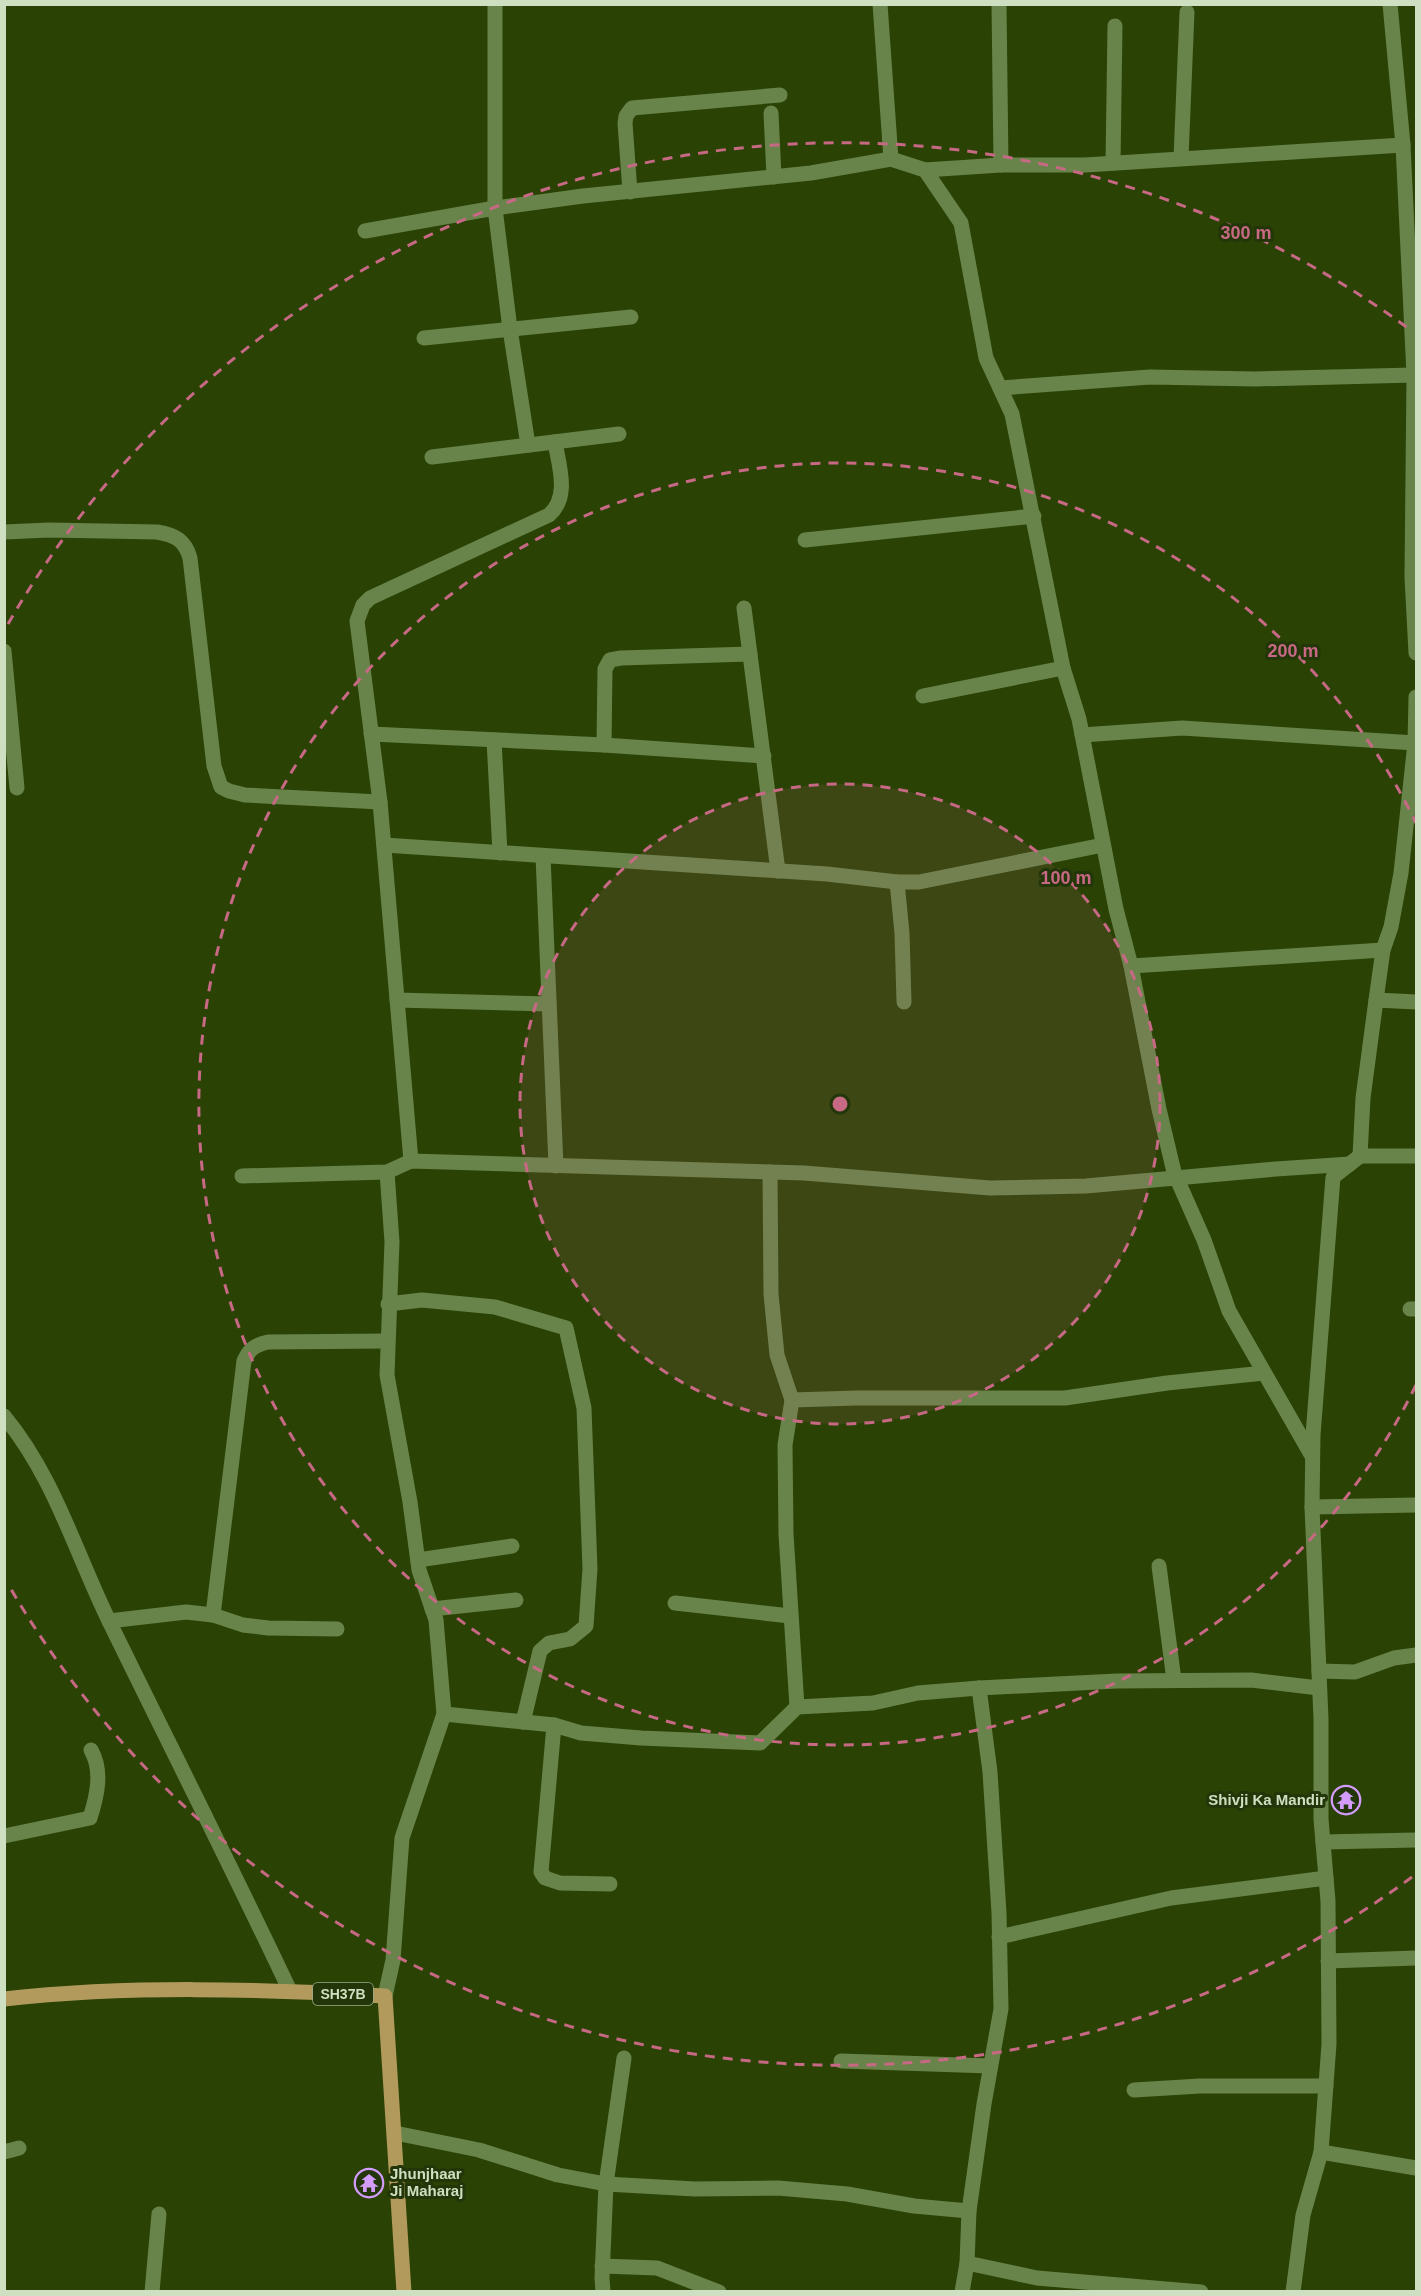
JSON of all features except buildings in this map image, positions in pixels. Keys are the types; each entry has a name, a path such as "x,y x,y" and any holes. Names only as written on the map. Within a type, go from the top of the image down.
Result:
{"main road":[{"name":"SH37B","path":"4,1999 133,1990 290,1991 385,1996 404,2292"}],"street":[{"path":"495,4 495,208 510,329 528,445"},
{"path":"880,4 891,159"},
{"path":"999,4 1001,165"},
{"path":"1390,4 1403,145 1414,375 1412,577 1416,653"},
{"path":"1182,158 1187,12"},
{"path":"1113,163 1115,26"},
{"path":"630,192 625,123 626,116 632,108 780,95"},
{"path":"771,113 774,177"},
{"path":"365,231 495,208 812,173 891,159 925,170 1001,165 1113,163 1403,145"},
{"path":"925,170 961,223 986,358 1012,414 1063,668 1082,735 1159,1109 1177,1179 1204,1240 1229,1311 1312,1456"},
{"path":"424,338 630,317"},
{"path":"1000,388 1150,377 1255,379 1414,375"},
{"path":"432,457 619,434"},
{"path":"411,1161 380,802 357,621 363,604 370,598 549,515 556,509 562,496 562,487 555,442"},
{"path":"805,540 1034,516"},
{"path":"4,532 49,530 172,534 187,548 190,558 214,766 221,787 245,795 380,802"},
{"path":"744,608 778,871"},
{"path":"4,651 17,788"},
{"path":"604,745 605,669 610,660 750,654"},
{"path":"923,696 1063,668"},
{"path":"1293,2292 1303,2215 1321,2151 1329,2044 1312,1456 1333,1177 1355,1160 1383,950 1391,927 1401,873 1415,743 1416,697"},
{"path":"1082,735 1182,729 1415,743"},
{"path":"371,734 604,745 764,756"},
{"path":"494,740 500,853"},
{"path":"384,846 920,882 1103,845"},
{"path":"543,855 556,1166"},
{"path":"897,882 902,933 904,1002"},
{"path":"1131,966 1383,950"},
{"path":"397,1000 549,1004"},
{"path":"1376,1000 1416,1002"},
{"path":"242,1176 387,1172 411,1161 804,1173 990,1188 1086,1186 1416,1156"},
{"path":"385,1996 393,1960 402,1838 444,1714 436,1620 418,1560 387,1375 392,1242 387,1172"},
{"path":"770,1172 771,1294 777,1355 792,1400 785,1445 786,1534 797,1707"},
{"path":"388,1304 422,1300 495,1307 566,1328 584,1408 591,1569 586,1626 570,1639 549,1643 540,1651 523,1722"},
{"path":"213,1615 244,1361 248,1352 258,1344 267,1342 387,1341"},
{"path":"792,1400 1065,1398 1167,1383 1264,1373"},
{"path":"4,1416 43,1473 108,1621 216,1834 290,1991"},
{"path":"1312,1507 1416,1505"},
{"path":"418,1560 512,1546"},
{"path":"1159,1566 1174,1680"},
{"path":"432,1609 516,1600"},
{"path":"675,1603 790,1616"},
{"path":"108,1621 176,1612 213,1615 232,1623 260,1627 337,1629"},
{"path":"1318,1671 1355,1672 1394,1658 1416,1655"},
{"path":"444,1714 554,1725 591,1734 760,1743 797,1707 873,1703 918,1693 979,1688 1174,1680 1251,1680 1319,1688"},
{"path":"962,2292 967,2262 969,2211 990,2066 1001,2009 990,1772 979,1688"},
{"path":"554,1725 541,1872 545,1878 560,1883 610,1884"},
{"path":"4,1836 90,1818 98,1794 96,1760 91,1750"},
{"path":"1323,1842 1416,1840"},
{"path":"999,1937 1171,1898 1326,1878"},
{"path":"1328,1961 1416,1958"},
{"path":"603,2292 606,2184 624,2058"},
{"path":"841,2061 990,2066"},
{"path":"1134,2090 1200,2086 1326,2086"},
{"path":"395,2133 479,2150 558,2175 606,2184 695,2189 778,2188 848,2194 914,2206 969,2211"},
{"path":"1321,2151 1416,2168"},
{"path":"152,2292 159,2214"},
{"path":"967,2262 1037,2277 1201,2292"},
{"path":"602,2266 657,2268 719,2292"}],"place":[{"name":"Shivji Ka Mandir","path":"1346,1800"},
{"name":"Jhunjhaar Ji Maharaj","path":"369,2183"}]}
